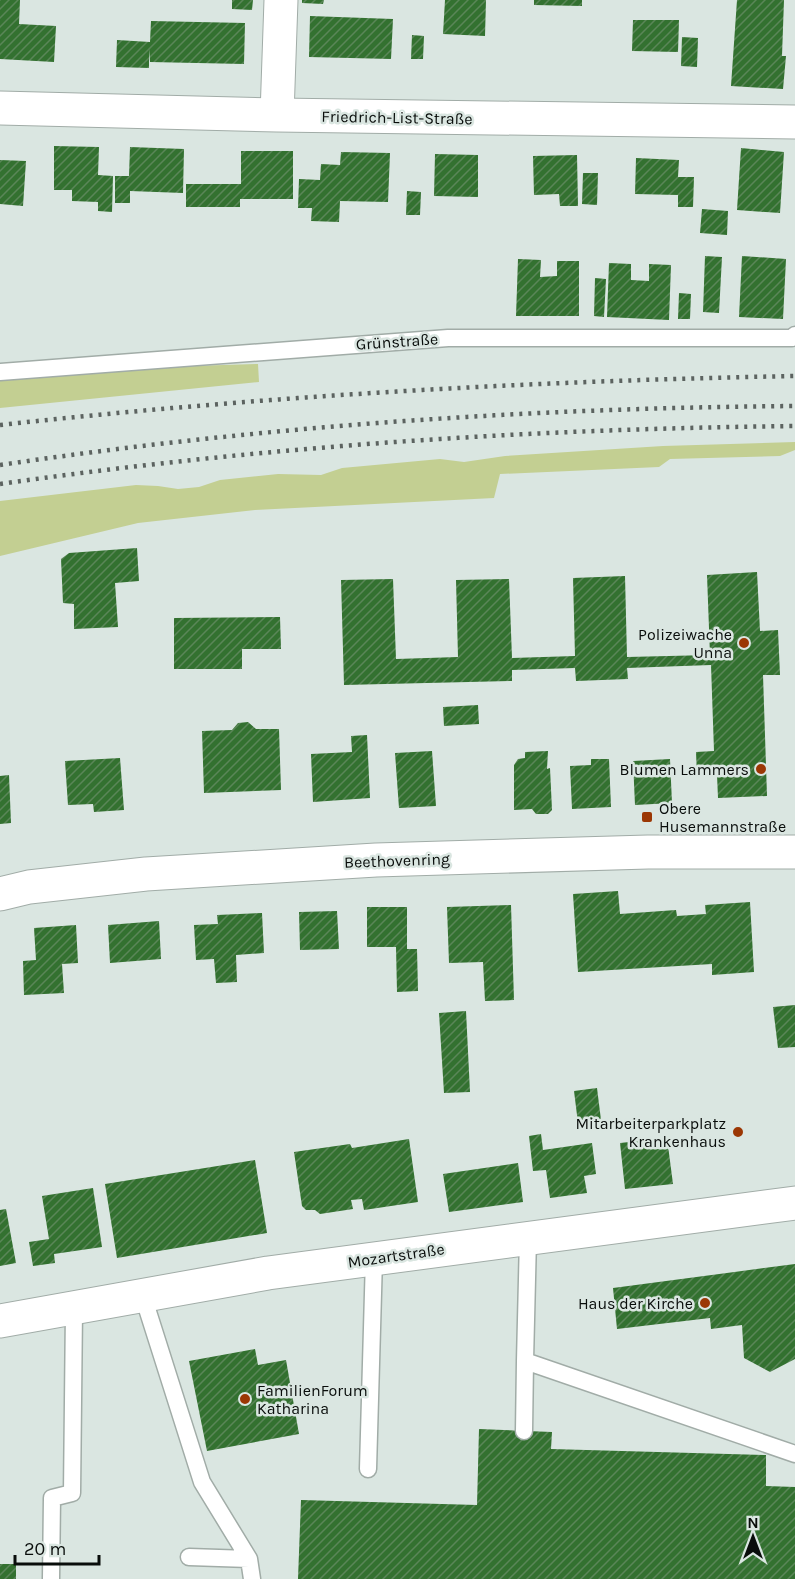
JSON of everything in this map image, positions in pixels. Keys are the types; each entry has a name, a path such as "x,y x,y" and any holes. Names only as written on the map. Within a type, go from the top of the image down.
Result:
{"street":[{"path":"277,115 281,0"},
{"name":"Friedrich-List-Straße","path":"0,108 277,115 795,122"},
{"name":"Beethovenring","path":"0,894 29,887 146,874 376,860 648,852 795,852"},
{"name":"Mozartstraße","path":"0,1321 268,1273 789,1204"}],"lane":[{"name":"Grünstraße","path":"0,372 448,338 792,338 795,335"},
{"path":"524,1431 528,1238"},
{"path":"368,1469 374,1258"},
{"path":"143,1296 202,1482 249,1559 252,1579"},
{"path":"51,1579 52,1498 72,1493 74,1309"},
{"path":"525,1361 795,1454"},
{"path":"189,1557 249,1559"}],"green space":[{"path":"258,364 259,382 0,408 0,379 92,369"},
{"path":"795,442 795,450 780,456 670,459 659,467 500,474 494,498 255,510 138,523 0,556 0,501 136,485 178,489 199,487 220,480 278,474 321,475 342,468 440,459 464,462 505,456 663,446"}],"building":[{"path":"0,0 20,0 19,24 56,26 54,62 0,59"},
{"path":"232,0 253,0 252,10 232,9"},
{"path":"302,0 324,0 323,4 302,3"},
{"path":"445,0 486,0 485,36 443,34"},
{"path":"534,0 582,0 582,6 534,5"},
{"path":"737,0 784,0 782,56 786,56 783,89 731,86"},
{"path":"310,16 393,19 391,59 309,57"},
{"path":"633,20 679,20 678,52 632,51"},
{"path":"151,21 245,23 244,64 150,62 149,49 149,68 116,67 117,40 150,42"},
{"path":"412,35 424,36 423,59 411,59"},
{"path":"682,37 698,38 697,67 681,66"},
{"path":"54,146 99,147 98,175 113,176 112,212 98,211 98,202 72,201 72,190 54,190"},
{"path":"130,147 184,149 183,193 130,191 130,203 115,203 115,176 129,176"},
{"path":"741,148 784,152 780,213 737,210"},
{"path":"241,151 293,151 293,199 240,199 240,207 186,207 186,184 241,184"},
{"path":"341,152 390,153 388,202 340,201 339,222 311,221 312,208 298,208 299,179 320,180 321,164 340,165"},
{"path":"435,154 478,155 478,197 434,196"},
{"path":"577,155 578,206 560,206 559,194 534,195 533,156"},
{"path":"636,158 679,160 678,177 694,177 693,207 678,207 678,195 635,194"},
{"path":"0,160 26,161 23,206 0,204"},
{"path":"583,173 598,173 597,205 582,204"},
{"path":"407,191 421,192 420,215 406,215"},
{"path":"702,209 728,211 727,235 700,233"},
{"path":"705,256 722,257 719,313 703,312"},
{"path":"742,256 786,259 783,319 739,317"},
{"path":"518,259 541,260 540,277 557,276 557,261 579,261 579,316 516,316"},
{"path":"609,263 631,264 631,280 649,281 649,264 671,265 669,320 607,317"},
{"path":"595,278 606,279 604,317 594,316"},
{"path":"679,293 691,294 690,319 678,319"},
{"path":"137,548 139,581 115,583 118,627 74,629 74,604 63,603 61,559 69,553"},
{"path":"757,572 760,631 778,630 780,675 763,675 767,796 718,798 717,775 697,776 696,752 714,751 711,665 627,668 628,679 576,681 575,668 512,670 512,681 344,685 341,580 393,579 396,659 458,657 456,580 509,579 512,658 575,656 573,578 625,576 627,657 710,655 707,575"},
{"path":"280,617 281,649 242,649 242,669 174,669 174,618"},
{"path":"478,705 479,724 444,726 443,707"},
{"path":"248,722 256,729 279,729 281,790 204,793 202,731 232,730 238,723"},
{"path":"367,735 370,798 313,802 311,754 352,752 351,736"},
{"path":"432,751 436,806 399,808 395,753"},
{"path":"548,751 547,769 550,768 552,810 548,814 536,814 532,809 514,810 514,765 518,759 525,758 525,752"},
{"path":"120,758 124,810 94,812 93,804 68,805 65,761"},
{"path":"591,759 609,759 611,807 572,809 570,766 591,765"},
{"path":"670,759 672,803 635,805 633,761"},
{"path":"9,775 11,823 0,824 0,776"},
{"path":"618,891 620,914 676,910 677,916 706,914 705,905 750,902 754,972 712,975 712,964 578,972 573,894"},
{"path":"511,905 514,1000 485,1001 483,962 449,963 447,907"},
{"path":"367,907 407,907 407,949 417,949 418,991 397,992 396,947 367,947"},
{"path":"337,911 339,949 300,950 299,912"},
{"path":"262,913 264,953 236,955 237,982 216,983 214,959 196,960 194,925 218,924 217,915"},
{"path":"159,921 161,959 110,963 108,925"},
{"path":"76,925 78,963 62,964 64,993 24,995 23,961 36,960 34,928"},
{"path":"795,1005 795,1047 778,1048 773,1007"},
{"path":"466,1011 470,1092 444,1093 439,1013"},
{"path":"597,1088 601,1120 578,1123 574,1091"},
{"path":"541,1134 543,1150 592,1143 596,1174 584,1176 587,1193 550,1198 546,1170 533,1171 529,1136"},
{"path":"667,1138 673,1184 625,1189 620,1143"},
{"path":"409,1139 418,1202 364,1210 362,1199 351,1200 353,1209 320,1214 315,1210 306,1210 302,1206 294,1152 350,1144 352,1148"},
{"path":"255,1160 267,1233 117,1258 105,1184"},
{"path":"518,1163 523,1202 449,1212 443,1174"},
{"path":"93,1188 102,1247 54,1254 55,1263 33,1266 29,1242 49,1239 42,1196"},
{"path":"6,1209 16,1263 0,1266 0,1210"},
{"name":"Haus der Kirche","path":"795,1264 795,1359 770,1372 744,1358 742,1325 711,1329 710,1318 617,1329 613,1288"},
{"name":"FamilienForum Katharina","path":"255,1349 258,1365 286,1360 299,1434 207,1451 189,1361"},
{"path":"479,1429 552,1432 551,1449 766,1455 766,1486 795,1487 795,1579 298,1579 301,1500 477,1505"},
{"path":"0,1564 16,1564 16,1579 0,1579"}],"railway":[{"path":"0,425 297,398 496,386 795,376"},
{"path":"0,465 198,440 396,422 496,415 795,406"},
{"path":"0,484 199,459 397,442 595,431 795,426"}],"place":[{"name":"Polizeiwache Unna","path":"744,643"},
{"name":"Blumen Lammers","path":"761,769"},
{"name":"Obere Husemannstraße","path":"647,817"},
{"name":"Mitarbeiterparkplatz Krankenhaus","path":"738,1132"},
{"name":"Haus der Kirche","path":"705,1303"},
{"name":"FamilienForum Katharina","path":"245,1399"}]}
